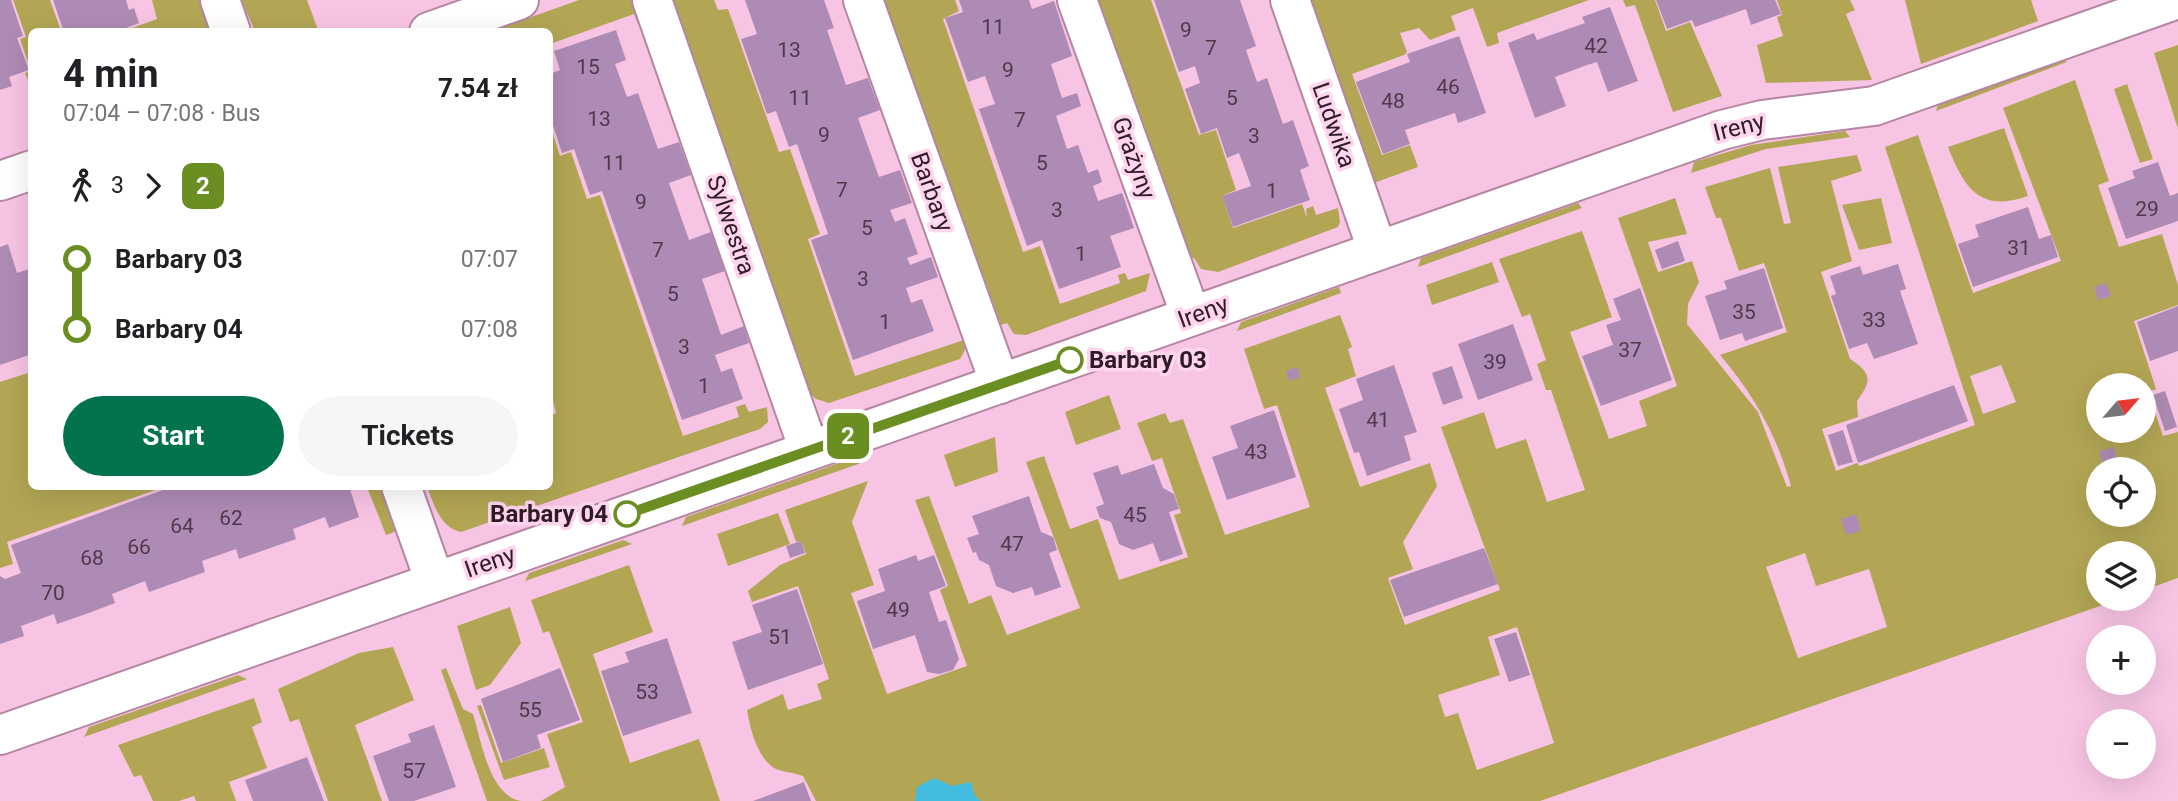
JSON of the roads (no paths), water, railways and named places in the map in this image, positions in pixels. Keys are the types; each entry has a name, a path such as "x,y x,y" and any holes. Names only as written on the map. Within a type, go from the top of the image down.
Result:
{"street":[{"path":"219,0 230,28"},
{"path":"440,28 519,0"},
{"name":"Sylwestra","path":"652,0 809,450"},
{"name":"Barbary","path":"863,0 1000,384"},
{"name":"Grażyny","path":"1077,0 1191,316"},
{"name":"Ludwika","path":"1290,0 1377,250"},
{"name":"Ireny","path":"0,735 1744,123 1874,106 2175,0"},
{"path":"0,181 28,171"},
{"path":"402,490 435,582"}],"water":[{"path":"934,778 952,786 971,782 975,796 981,801 915,801 917,787"}],"place":[{"name":"Barbary 03","path":"1070,360"},
{"name":"Barbary 04","path":"627,514"}]}
